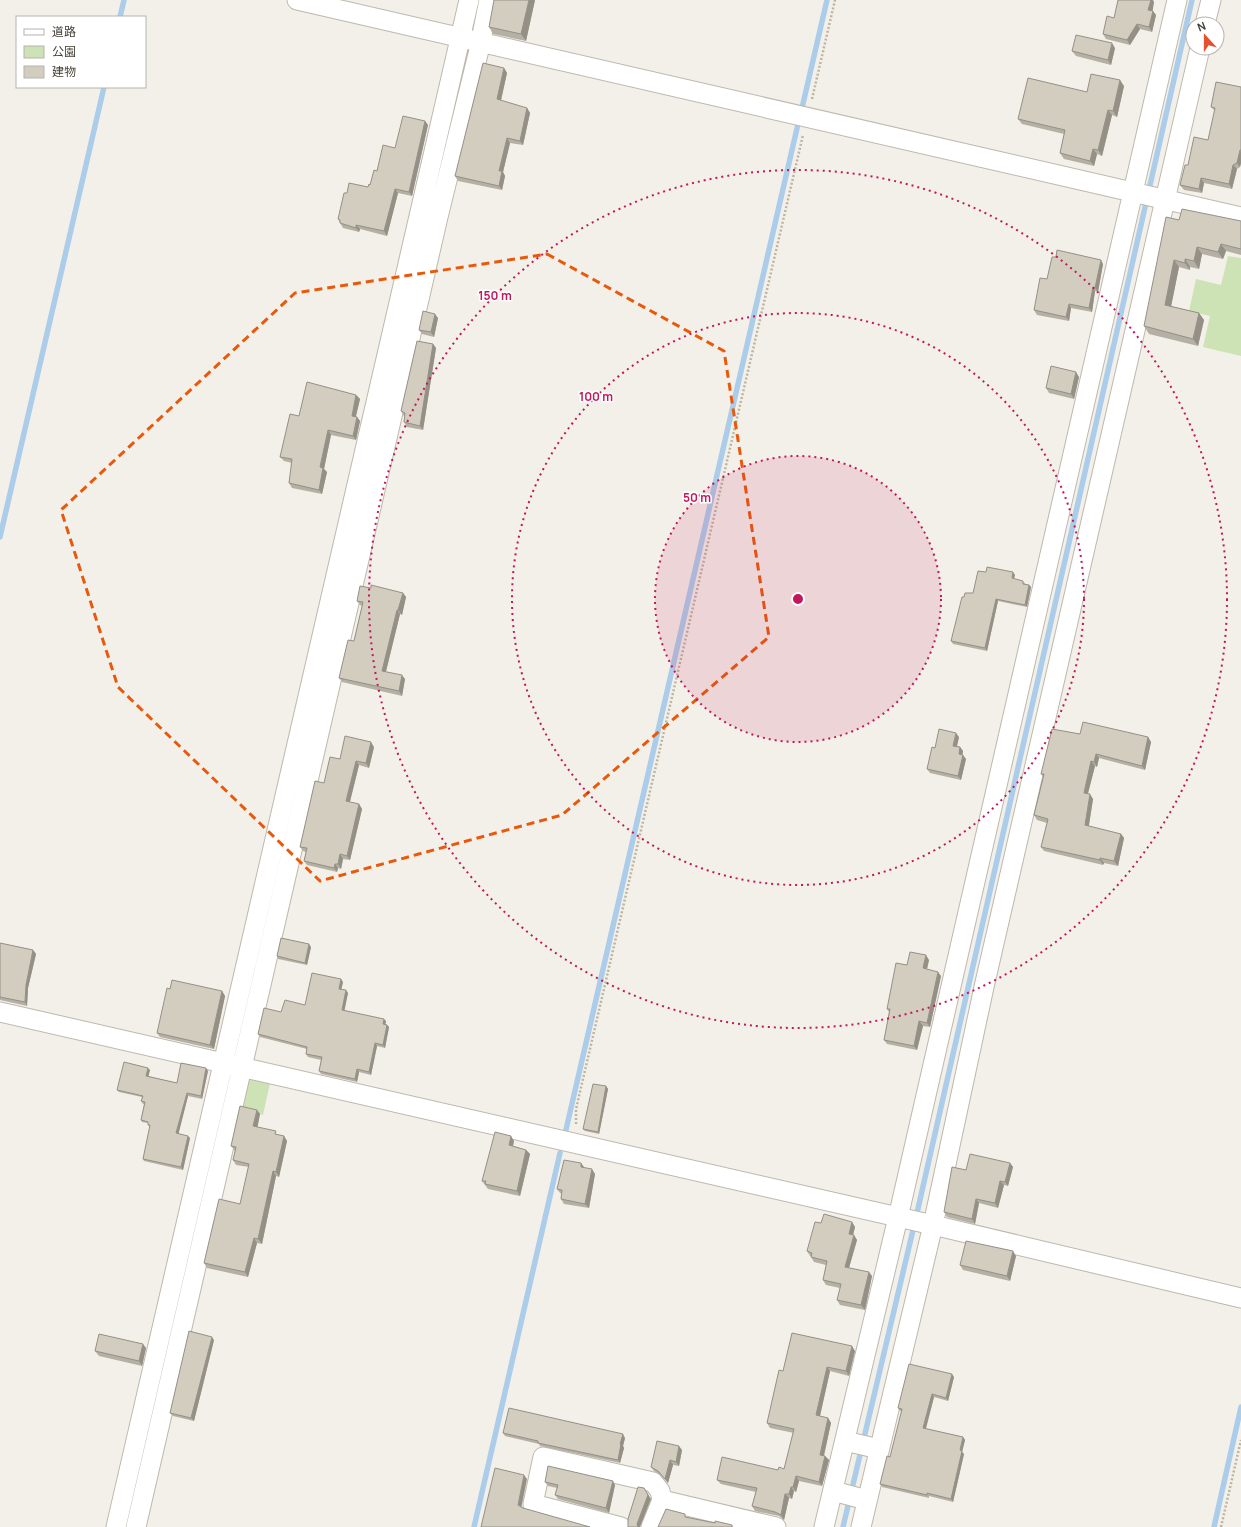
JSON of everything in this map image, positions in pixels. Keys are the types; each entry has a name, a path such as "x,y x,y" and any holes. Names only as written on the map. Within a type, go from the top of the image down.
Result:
{"street":[{"path":"297,0 1241,217"},
{"path":"116,1527 233,1065 426,270 470,40 469,0"},
{"path":"470,40 489,0"},
{"path":"861,1527 850,1495 915,1221 984,987 1149,196 1177,0"},
{"path":"1207,16 1211,0"},
{"path":"824,1527 850,1495 915,1221 1149,196 1197,56"},
{"path":"0,1012 915,1221 1241,1298"},
{"path":"136,1527 233,1065"},
{"path":"621,1527 533,1504 543,1457 653,1482 660,1491 662,1500 651,1527"},
{"path":"662,1500 776,1527"}],"path":[{"path":"580,1144 576,1131 576,1109 808,118 834,0"},
{"path":"1221,1527 1241,1440"}],"highlighted area":[{"path":"547,254 724,351 769,637 562,815 320,881 118,687 61,510 295,293"}],"green space":[{"path":"1228,256 1241,258 1241,356 1203,347 1210,316 1189,311 1196,279 1221,285"},
{"path":"246,1077 271,1079 263,1115 240,1109"}],"building":[{"path":"494,0 529,0 521,34 489,27"},
{"path":"1118,0 1151,0 1148,10 1153,11 1149,27 1137,24 1127,40 1103,34 1107,16 1114,18"},
{"path":"1076,35 1112,43 1108,60 1072,51"},
{"path":"483,63 504,68 497,99 527,108 520,141 507,138 499,171 502,171 499,186 455,176"},
{"path":"1091,74 1120,80 1113,111 1108,110 1098,150 1093,149 1090,161 1060,153 1065,130 1018,119 1028,78 1087,92"},
{"path":"1216,82 1241,87 1241,150 1237,163 1233,165 1229,184 1201,178 1199,189 1180,185 1185,165 1188,165 1194,137 1208,140 1215,108 1211,107"},
{"path":"403,116 425,121 409,192 395,189 384,231 356,225 356,228 340,223 340,220 338,219 344,193 347,193 349,183 368,187 369,184 370,185 374,170 377,171 383,145 395,148"},
{"path":"1182,209 1241,221 1241,249 1221,244 1218,252 1197,247 1194,261 1185,259 1185,263 1174,260 1165,305 1199,313 1193,339 1144,326 1166,217 1179,220"},
{"path":"1057,250 1101,260 1095,288 1093,287 1089,308 1069,304 1066,317 1034,310 1040,278 1047,279 1052,257 1056,257"},
{"path":"423,311 435,314 431,332 419,330"},
{"path":"417,341 433,344 420,426 404,422 405,413 401,411"},
{"path":"1051,366 1076,372 1071,394 1046,388"},
{"path":"307,382 356,395 352,416 357,417 353,436 328,430 320,467 323,468 319,490 289,483 292,459 280,457 290,414 299,416"},
{"path":"987,567 1013,572 1012,578 1023,581 1023,584 1029,585 1025,605 996,599 985,648 951,641 962,597 964,597 965,593 973,593 978,571 986,572"},
{"path":"371,585 403,593 397,610 382,671 402,675 399,691 339,678 348,640 354,641 363,602 357,601 360,586 371,588"},
{"path":"1083,722 1148,737 1142,766 1096,754 1094,762 1091,761 1084,793 1090,794 1085,825 1121,834 1114,861 1100,858 1100,860 1041,847 1048,819 1034,815 1044,774 1041,774 1052,729 1080,734"},
{"path":"939,729 956,733 953,746 960,747 959,754 963,755 958,776 927,769 932,747 935,748"},
{"path":"345,736 371,742 366,763 356,761 346,801 359,804 347,856 340,854 338,864 335,864 334,868 304,861 307,848 300,847 315,781 324,783 330,757 340,759"},
{"path":"281,938 309,944 305,963 277,956"},
{"path":"0,943 33,950 26,985 25,1002 0,997"},
{"path":"910,952 926,955 923,968 938,972 927,1023 919,1021 914,1046 884,1040 890,1009 887,1009 896,963 907,965"},
{"path":"312,973 341,979 339,989 346,990 342,1010 384,1019 383,1024 387,1025 383,1045 375,1043 369,1072 357,1069 355,1079 319,1071 322,1057 306,1054 307,1047 258,1034 264,1008 281,1012 285,1000 305,1005"},
{"path":"172,980 222,991 210,1045 157,1033 167,988 170,989"},
{"path":"124,1062 148,1068 146,1076 177,1083 181,1063 206,1068 201,1096 187,1093 176,1133 188,1136 181,1167 143,1159 150,1125 148,1125 148,1122 141,1120 145,1102 141,1101 143,1096 117,1090"},
{"path":"593,1084 606,1086 598,1132 583,1129"},
{"path":"240,1106 257,1110 253,1126 276,1131 275,1134 284,1136 276,1172 273,1171 258,1239 254,1238 245,1272 204,1263 219,1199 240,1204 249,1164 233,1160 236,1147 231,1146"},
{"path":"495,1132 511,1136 509,1145 526,1150 517,1191 485,1184 486,1181 482,1181"},
{"path":"970,1154 1010,1163 1005,1182 1000,1181 995,1203 976,1199 972,1219 944,1212 952,1167 966,1170"},
{"path":"564,1160 581,1163 581,1167 592,1169 585,1204 561,1199 562,1190 557,1189"},
{"path":"824,1214 852,1222 849,1234 854,1235 845,1267 869,1272 861,1305 837,1300 841,1284 823,1280 827,1261 811,1257 812,1253 807,1251 815,1222 821,1223"},
{"path":"966,1241 1013,1251 1007,1276 960,1265"},
{"path":"189,1331 212,1337 191,1418 170,1413"},
{"path":"792,1333 852,1346 846,1371 827,1367 816,1415 828,1418 820,1455 825,1456 819,1482 796,1476 789,1494 785,1494 781,1515 752,1506 757,1488 717,1480 722,1457 778,1470 779,1467 784,1469 794,1429 767,1423 779,1370 783,1371"},
{"path":"99,1334 143,1344 139,1361 95,1351"},
{"path":"909,1364 952,1374 946,1398 932,1394 923,1428 963,1437 960,1450 962,1451 951,1499 880,1484 887,1456 890,1457 902,1409 898,1408"},
{"path":"509,1408 623,1434 618,1460 538,1443 538,1441 503,1433"},
{"path":"657,1441 679,1446 676,1462 670,1460 665,1479 658,1471 651,1467"},
{"path":"548,1466 613,1481 606,1508 555,1495 558,1485 545,1482"},
{"path":"495,1468 524,1475 518,1505 523,1508 590,1527 481,1527"},
{"path":"638,1487 644,1488 648,1495 637,1524 638,1527 628,1527 628,1519"},
{"path":"666,1509 685,1514 685,1517 715,1523 715,1521 732,1525 732,1527 658,1527"}],"waterway":[{"path":"120,16 124,0"},
{"path":"439,175 478,0"},
{"path":"802,108 827,0"},
{"path":"843,1527 917,1213 1192,0"},
{"path":"0,537 104,88"},
{"path":"565,1134 798,124"},
{"path":"474,1527 560,1153"},
{"path":"1214,1527 1241,1407"}]}
